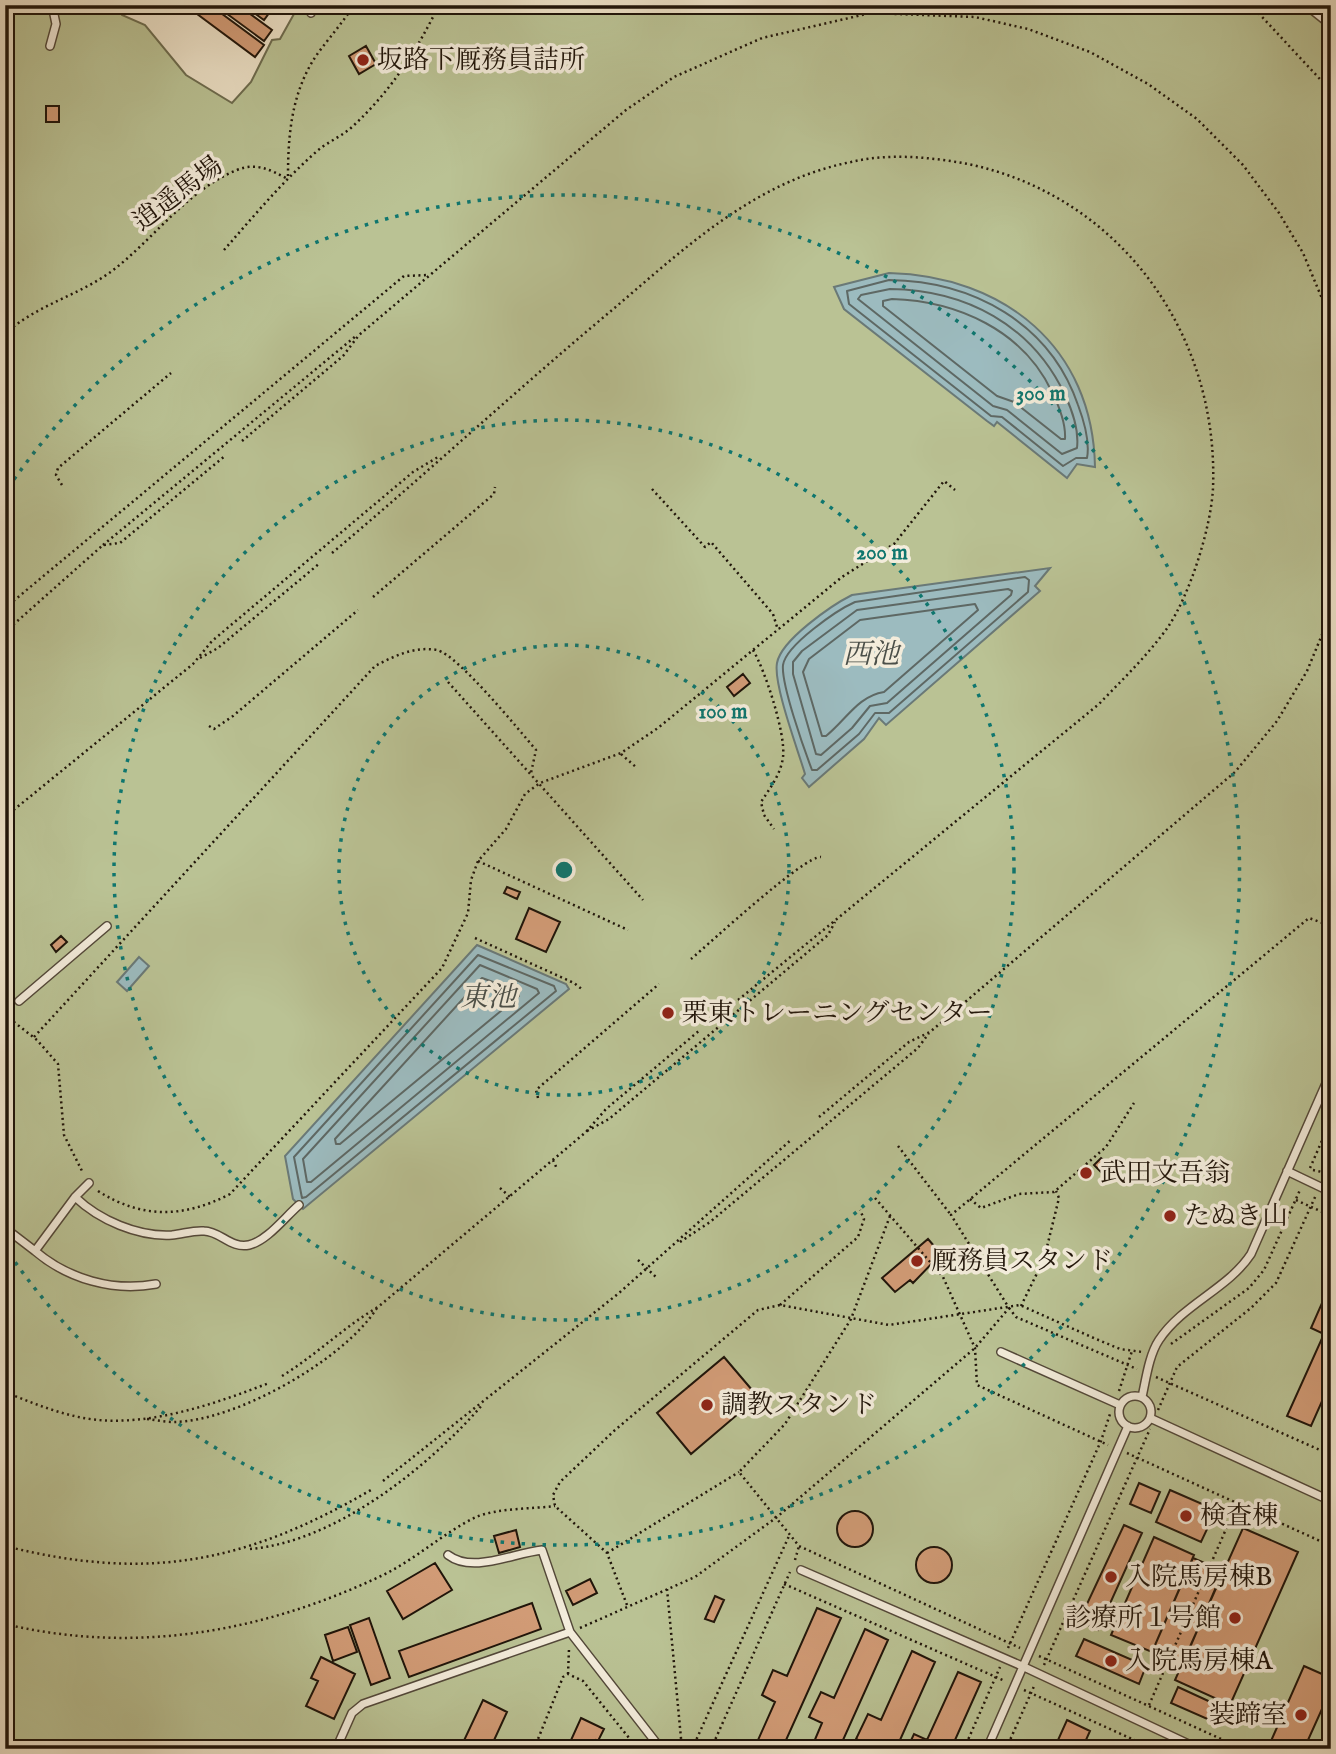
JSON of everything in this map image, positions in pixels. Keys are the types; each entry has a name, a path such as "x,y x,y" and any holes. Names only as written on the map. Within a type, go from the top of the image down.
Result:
{"lane":[{"path":"50,46 56,24 52,5"},
{"path":"1306,5 1331,25"},
{"path":"19,1001 107,926"},
{"path":"1142,1397 1159,1340 1181,1316 1243,1266 1260,1236 1331,1072"},
{"path":"1287,1171 1331,1192"},
{"path":"35,1251 75,1196 89,1183"},
{"path":"75,1196 105,1219 126,1227 172,1235 207,1230 238,1245 250,1245 261,1239 299,1205"},
{"path":"5,1228 64,1272 91,1281 128,1286 156,1284"},
{"path":"1001,1352 1117,1404"},
{"path":"1117,1404 1131,1396 1142,1397 1151,1408 1152,1419"},
{"path":"1117,1404 1121,1420 1128,1426 1143,1426 1152,1419"},
{"path":"1152,1419 1331,1501"},
{"path":"987,1749 1128,1426"},
{"path":"448,1555 455,1561 473,1563 542,1550 570,1632 661,1749"},
{"path":"801,1570 1040,1674 1199,1749"},
{"path":"346,1749 338,1746 352,1713 363,1704 570,1632"}],"path":[{"path":"288,179 288,137 301,86 318,54 354,5"},
{"path":"223,250 318,149 350,129 387,90 414,56 439,5"},
{"path":"1251,5 1331,92"},
{"path":"5,632 103,545 626,110 674,76 762,38 816,24 871,13 975,17 1028,29 1090,52 1148,84 1197,119 1243,165 1279,213 1303,253 1331,320"},
{"path":"332,553 420,480 441,456 719,221 763,193 806,174 853,161 901,156 948,160 995,170 1039,188 1078,211 1110,235 1140,267 1169,307 1191,350 1202,388 1210,441 1213,489 1205,532 1190,580 1170,624 1142,660 1099,704 835,922 822,928 727,1009"},
{"name":"逍遥馬場","path":"5,334 30,315 88,286 113,270 168,219 219,180 239,169 260,165 288,179"},
{"path":"5,608 404,276 430,275"},
{"path":"242,441 343,356 364,330"},
{"path":"62,485 56,475 58,468 171,373"},
{"path":"103,545 120,543 226,455"},
{"path":"195,661 212,641 413,472 441,456"},
{"path":"5,1015 33,1037 58,1064 64,1135 89,1183 116,1202 141,1211 172,1214 211,1204 230,1194 442,968 468,913 471,880 478,861 506,829 525,794 540,783 621,753 659,728 842,577 894,544 944,481 955,489"},
{"path":"373,597 494,494 495,487"},
{"path":"652,489 705,547 711,542 773,614 778,629"},
{"path":"5,817 195,661 218,648 320,563"},
{"path":"209,726 214,729 233,716 358,610"},
{"path":"674,1246 710,1222 918,1048 930,1032 1235,772 1277,721 1307,671 1331,613"},
{"path":"33,1037 375,666 398,654 419,649 449,654 536,750 531,773"},
{"path":"753,650 760,662 784,756 779,773 761,802 764,815 774,829"},
{"path":"447,682 643,900"},
{"path":"621,753 637,768"},
{"path":"691,959 787,877 817,856 821,857"},
{"path":"478,861 628,930"},
{"path":"951,1214 1309,918 1329,925 1331,920"},
{"path":"586,1132 609,1119 828,935 835,922"},
{"path":"475,938 574,983 583,990"},
{"path":"538,1098 536,1090 659,984"},
{"path":"282,1376 306,1361 352,1322 378,1307 586,1132 606,1109 700,1030"},
{"path":"819,1117 909,1042 930,1032"},
{"path":"970,1199 981,1208 1019,1194 1056,1190 1106,1147 1134,1103"},
{"path":"1331,1120 1310,1170 1331,1174"},
{"path":"383,1481 647,1269 792,1139"},
{"path":"898,1146 951,1214 1016,1317 1170,1382 1331,1455"},
{"path":"553,1160 557,1169"},
{"path":"1006,1749 1177,1367 1251,1308 1276,1283 1331,1160"},
{"path":"628,1607 607,1553 555,1506 553,1495 559,1482 615,1430 758,1310 780,1305 888,1325 1021,1306 1096,1339 1132,1351 1154,1352 1190,1333 1249,1289 1264,1270 1305,1180"},
{"path":"500,1188 510,1197"},
{"path":"1021,1306 1044,1259 1059,1198 1056,1190"},
{"path":"875,1198 943,1277 975,1348 977,1385 1331,1546"},
{"path":"1296,1200 1331,1216"},
{"path":"780,1305 858,1237 864,1219 860,1210"},
{"path":"607,1553 738,1472 785,1424 851,1319 890,1216"},
{"path":"638,1260 657,1278"},
{"path":"5,1392 53,1410 97,1420 144,1419 175,1422 253,1401 300,1377 368,1323 378,1307"},
{"path":"568,1674 570,1632 695,1577 777,1517 975,1348 1009,1308"},
{"path":"964,1749 1117,1404 1132,1351"},
{"path":"144,1419 226,1398 269,1382"},
{"path":"5,1546 95,1564 142,1565 186,1561 243,1549 276,1546 346,1515 380,1495 455,1436 483,1405"},
{"path":"738,1472 799,1546"},
{"path":"243,1549 337,1509 371,1490"},
{"path":"1149,1705 1237,1504"},
{"path":"5,1624 87,1637 146,1639 199,1634 239,1626 288,1614 349,1591 386,1574 479,1516 555,1506"},
{"path":"692,1749 789,1536"},
{"path":"711,1749 784,1584 1154,1749"},
{"path":"667,1589 682,1749"},
{"path":"534,1749 563,1676 568,1674"},
{"path":"568,1674 583,1681 638,1749"},
{"path":"1319,1749 1331,1723"}],"green space":[{"name":"栗東トレーニングセンター","path":"49,5 117,5 122,15 145,25 186,75 232,103 251,82 272,40 280,39 299,5 1331,5 1331,1749 5,1749 5,10 27,11"}],"water":[{"path":"889,273 931,277 969,288 1004,304 1034,326 1059,354 1078,386 1090,424 1095,467 1077,464 1067,478 997,422 994,426 987,421 844,309 834,287"},
{"name":"西池","path":"1050,568 1035,586 1040,591 886,725 879,718 864,739 809,787 802,778 805,774 782,701 777,673 781,654 797,634 852,595"},
{"name":"東池","path":"477,945 566,984 569,989 303,1209 293,1199 285,1156"},
{"path":"139,957 149,966 127,991 117,982"}],"building":[{"path":"185,5 210,5 264,45 255,57"},
{"path":"215,5 238,5 272,30 264,41"},
{"path":"243,5 267,5 272,9 264,20"},
{"name":"坂路下厩務員詰所","path":"366,46 376,64 359,74 349,56"},
{"path":"46,106 59,106 59,122 46,122"},
{"path":"743,674 750,683 734,696 727,687"},
{"path":"507,887 520,892 517,899 504,893"},
{"path":"529,908 560,922 546,952 516,939"},
{"path":"61,936 67,942 56,952 51,945"},
{"path":"1101,1158 1109,1165 1102,1173 1094,1165"},
{"name":"厩務員スタンド","path":"928,1239 941,1254 913,1283 910,1280 895,1292 882,1278"},
{"path":"1322,1303 1331,1307 1331,1381 1311,1426 1287,1416 1324,1334 1311,1328"},
{"name":"調教スタンド","path":"724,1357 758,1397 691,1454 657,1413"},
{"path":"1139,1483 1160,1492 1151,1513 1130,1504"},
{"name":"検査棟","path":"1170,1490 1216,1510 1201,1542 1156,1522"},
{"path":"855,1511 868,1516 873,1529 868,1542 855,1547 842,1542 837,1529 842,1516"},
{"name":"入院馬房棟B","path":"1124,1525 1142,1533 1098,1630 1079,1621"},
{"name":"診療所１号館","path":"1243,1528 1298,1552 1230,1705 1175,1680"},
{"path":"516,1530 520,1547 499,1553 494,1536"},
{"path":"1154,1537 1194,1555 1152,1652 1111,1635"},
{"path":"934,1547 947,1552 952,1565 947,1578 934,1583 921,1578 916,1565 921,1552"},
{"path":"1193,1558 1223,1571 1182,1666 1152,1652"},
{"path":"435,1563 452,1590 403,1619 387,1591"},
{"path":"590,1579 597,1593 573,1605 566,1591"},
{"path":"715,1596 724,1600 714,1622 705,1619"},
{"path":"532,1603 541,1629 409,1677 399,1651"},
{"path":"817,1608 841,1618 782,1749 754,1749 775,1702 762,1695 773,1670 787,1676"},
{"path":"369,1618 390,1678 371,1685 350,1625"},
{"path":"348,1627 357,1652 333,1661 325,1635"},
{"path":"865,1629 888,1640 839,1749 811,1749 822,1723 809,1717 821,1692 834,1698"},
{"name":"入院馬房棟A","path":"1084,1639 1146,1666 1139,1684 1076,1656"},
{"path":"912,1651 935,1662 896,1749 868,1749 869,1745 856,1739 868,1714 881,1720"},
{"path":"321,1657 355,1674 334,1719 306,1706 318,1681 311,1678"},
{"name":"装蹄室","path":"1304,1666 1331,1678 1331,1689 1304,1749 1287,1749 1271,1741"},
{"path":"958,1672 981,1682 951,1749 907,1749 914,1734 927,1740"},
{"path":"1178,1687 1228,1710 1221,1725 1171,1703"},
{"path":"483,1700 507,1712 490,1749 460,1749"},
{"path":"581,1718 604,1729 592,1749 567,1749"},
{"path":"1067,1720 1090,1731 1082,1749 1054,1749"}],"place":[{"name":"坂路下厩務員詰所","path":"363,60"},
{"name":"栗東トレーニングセンター","path":"668,1013"},
{"name":"武田文吾翁","path":"1086,1173"},
{"name":"たぬき山","path":"1170,1216"},
{"name":"厩務員スタンド","path":"917,1261"},
{"name":"調教スタンド","path":"707,1405"},
{"name":"検査棟","path":"1186,1516"},
{"name":"入院馬房棟B","path":"1111,1577"},
{"name":"診療所１号館","path":"1235,1618"},
{"name":"入院馬房棟A","path":"1111,1661"},
{"name":"装蹄室","path":"1301,1715"}]}
